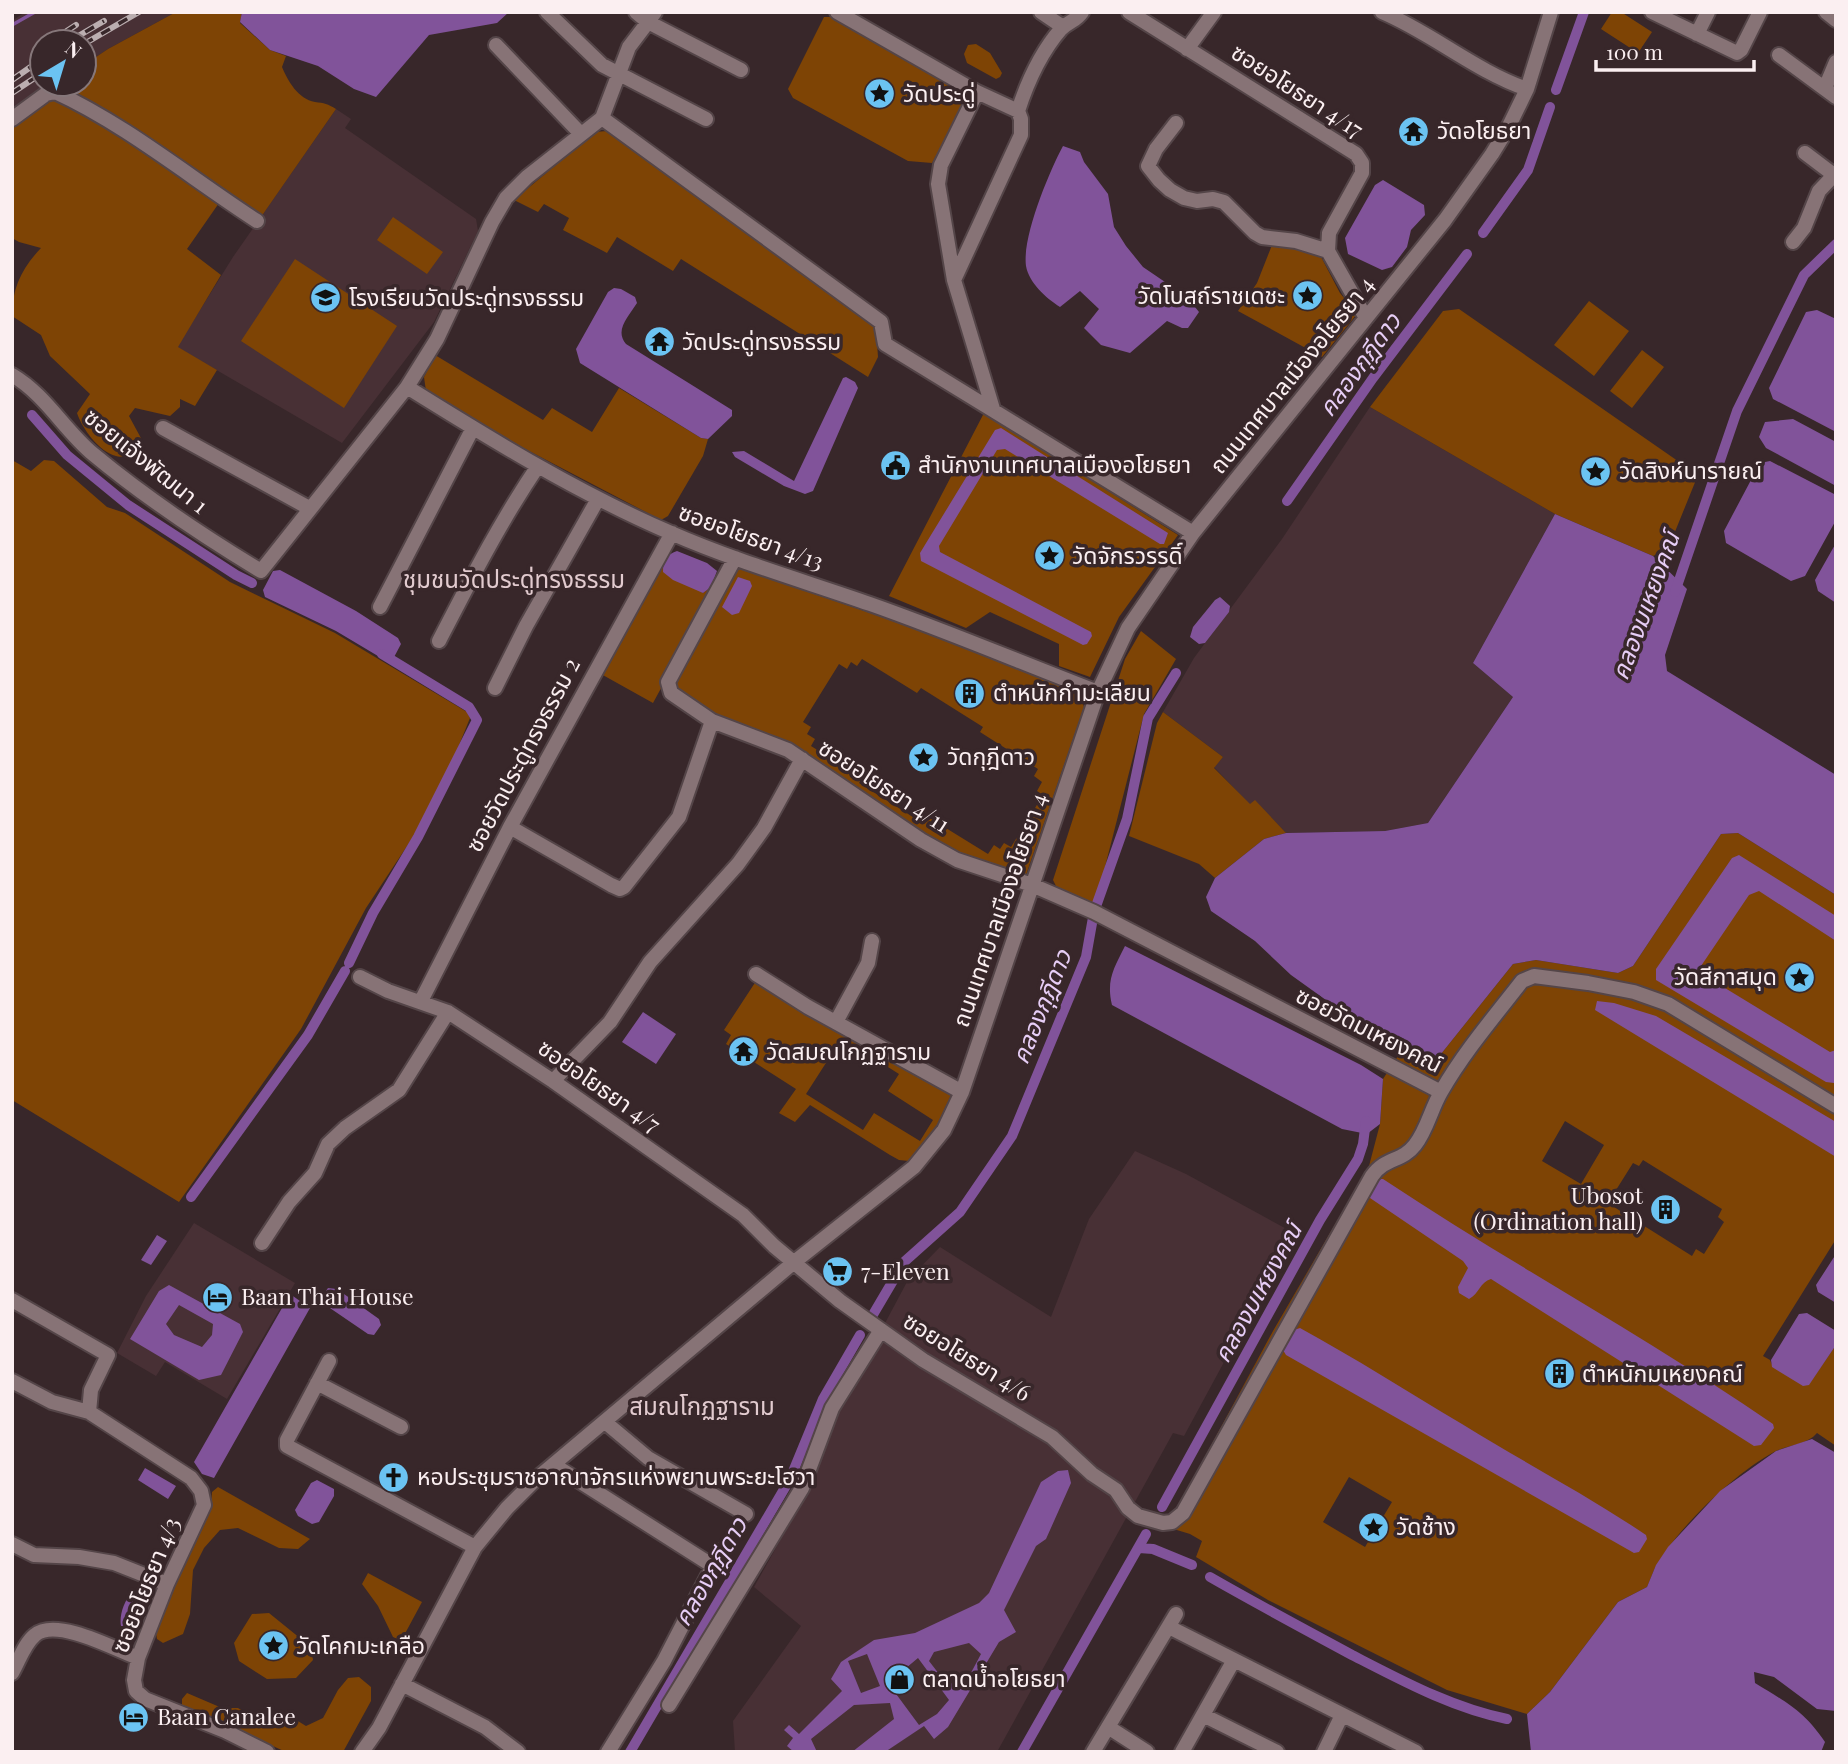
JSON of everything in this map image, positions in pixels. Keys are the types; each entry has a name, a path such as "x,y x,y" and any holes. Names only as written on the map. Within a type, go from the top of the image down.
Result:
{"street":[{"path":"547,12 602,65 706,119"},
{"path":"636,12 651,17 741,70"},
{"path":"837,12 977,92 1018,111"},
{"path":"1041,12 1063,27"},
{"path":"954,280 1021,135 1018,111 1028,80 1063,27 1077,20 1082,12"},
{"name":"ซอยอโยธยา 4/17","path":"1129,12 1356,154 1362,163 1362,173 1329,233 1328,251"},
{"path":"1187,48 1214,12"},
{"path":"1382,12 1505,81 1527,89"},
{"name":"ถนนเทศบาลเมืองอโยธยา 4","path":"369,1752 379,1728 475,1547 507,1508 793,1263 914,1167 944,1130 962,1092 1098,692 1128,628 1193,533 1444,220 1492,154 1527,89 1552,12"},
{"path":"1652,12 1671,16 1697,34 1737,53 1760,12"},
{"path":"1697,34 1708,12"},
{"path":"1826,12 1836,20"},
{"path":"163,428 309,508 407,387 438,339 492,222 506,198 527,177 602,118 629,47 651,17"},
{"path":"496,45 581,134"},
{"path":"1779,55 1830,92 1836,62"},
{"path":"12,119 46,94 55,92 119,129 257,221"},
{"path":"977,92 941,165 938,184 954,280 987,405"},
{"path":"602,118 881,322 885,344 1193,533"},
{"path":"1176,123 1156,149 1148,166 1159,180 1184,198 1224,202 1262,237 1296,242 1328,251 1366,318"},
{"path":"1793,242 1804,228 1819,191 1835,174 1805,153"},
{"name":"ซอยแจ้งพัฒนา 1","path":"12,375 26,383 91,452 192,528 261,571 309,508"},
{"name":"ซอยอโยธยา 4/13","path":"407,387 538,466 598,499 671,533 872,605 1098,692"},
{"path":"380,607 473,428"},
{"path":"439,641 490,544 538,466"},
{"path":"495,688 526,626 598,499"},
{"name":"ซอยวัดประดู่ทรงธรรม 2","path":"421,1002 510,827 671,533"},
{"name":"ซอยอโยธยา 4/11","path":"735,558 668,682 671,692 712,721 772,742 802,759 921,840 957,860 1032,885"},
{"path":"510,827 611,885 620,889 624,887 679,817 712,721"},
{"path":"553,1081 610,1022 650,962 738,864 764,828 802,759"},
{"name":"ซอยวัดมเหยงคณ์","path":"1032,885 1094,912 1441,1092 1466,1054 1522,981 1534,976 1634,992 1668,1004 1836,1106"},
{"path":"836,1022 867,963 872,941"},
{"path":"756,974 780,991 962,1092"},
{"name":"ซอยอโยธยา 4/7","path":"360,977 388,991 448,1012 553,1081 743,1215 793,1263"},
{"path":"262,1243 289,1202 314,1173 328,1144 345,1128 399,1090 448,1012"},
{"name":"ซอยอโยธยา 4/6","path":"793,1263 820,1286 923,1360 1052,1437 1092,1474 1116,1490 1128,1508 1138,1516 1163,1523 1178,1518 1372,1176 1379,1166 1389,1159 1405,1156 1413,1148 1421,1137 1441,1092"},
{"path":"12,1300 108,1355 91,1390 89,1412"},
{"path":"669,1706 803,1488 832,1408 881,1330"},
{"path":"329,1361 287,1440 290,1450 475,1547"},
{"name":"ซอยอโยธยา 4/3","path":"12,1381 52,1402 89,1412 191,1478 201,1492 204,1505 167,1584 138,1658 134,1680 136,1691 145,1699 225,1731 267,1752"},
{"path":"317,1383 401,1427"},
{"path":"605,1422 648,1458 746,1514"},
{"path":"554,1465 713,1566"},
{"path":"12,1544 34,1555 79,1557 114,1563 167,1584"},
{"path":"608,1752 664,1661 713,1566 727,1546"},
{"path":"1093,1752 1172,1620 1234,1660 1416,1752"},
{"path":"12,1673 35,1635 57,1628 138,1658"},
{"path":"1182,1752 1234,1660"},
{"path":"402,1684 485,1727 518,1752"},
{"path":"1203,1715 1277,1752"},
{"path":"1324,1752 1342,1715"},
{"path":"1108,1727 1147,1752"},
{"name":"ถนนเทศบาลเมืองอโยธยา 4","path":"362,1752 379,1728"}],"shaded area":[{"path":"25,12 176,12 98,56 98,28 28,28 28,98 36,98 12,115 12,21"},
{"path":"176,12 242,12 240,23 270,50 286,56 282,67 299,93 309,100 336,109 261,217 75,98 98,98 98,56"},
{"path":"1612,12 1621,12 1652,32 1638,53 1601,29"},
{"path":"824,17 835,17 963,91 966,103 932,163 908,161 793,98 788,89"},
{"path":"976,44 990,53 1002,73 1000,77 996,79 967,63 964,54 968,45"},
{"path":"43,98 51,98 82,111 219,203 187,249 221,275 178,347 217,370 195,406 180,399 180,407 170,416 135,408 129,416 142,440 133,454 118,457 103,450 92,439 77,413 90,394 50,356 41,335 12,316 19,279 41,248 12,238 12,123"},
{"name":"โรงเรียนวัดประดู่ทรงธรรม","path":"336,109 351,119 345,128 476,219 478,231 434,322 342,443 177,347 233,257"},
{"path":"607,131 876,328 878,357 868,377 681,259 673,271 617,237 607,253 563,230 569,218 544,204 538,212 514,200 595,132"},
{"path":"393,217 443,252 427,274 377,240"},
{"path":"1272,245 1318,251 1340,293 1357,314 1322,357 1238,311 1257,283"},
{"path":"295,259 397,326 344,408 241,341"},
{"path":"1589,301 1629,331 1594,376 1554,345"},
{"path":"1459,309 1698,475 1668,549 1653,556 1555,514 1370,407 1443,311"},
{"path":"1642,350 1664,367 1632,408 1610,391"},
{"path":"435,355 543,420 552,408 592,432 619,388 701,438 708,439 703,456 668,516 661,520 489,430 426,391 424,377"},
{"path":"1370,407 1555,514 1473,663 1513,697 1428,823 1385,831 1286,833 1255,801 1250,805 1214,767 1223,757 1163,712 1194,658 1282,539"},
{"path":"984,413 1178,535 1119,617 1090,677 1059,666 1059,644 990,612 966,628 889,596"},
{"path":"12,460 31,471 44,460 54,461 107,507 125,513 230,582 335,633 467,712 470,718 453,760 415,834 366,908 301,1029 179,1202 12,1100"},
{"path":"663,562 703,593 711,587 709,600 653,703 601,674"},
{"path":"739,568 923,631 1077,692 1081,696 1084,707 1025,878 948,851 804,752 718,719 673,687 734,571","holes":["862,659 917,693 921,688 983,727 980,732 1038,769 1034,776 1042,782 1037,791 1043,795 1011,847 1004,843 1000,849 994,845 988,854 928,817 924,824 859,783 862,778 811,746 815,739 807,734 811,727 803,722 839,664 847,669 851,662 857,666"]},
{"path":"1141,631 1176,659 1144,714 1095,906 1056,886 1053,880 1125,659"},
{"path":"1163,712 1223,757 1214,768 1250,804 1255,800 1286,833 1264,839 1215,878 1199,864 1129,836 1157,723"},
{"path":"1738,833 1836,895 1836,1239 1763,1356 1770,1360 1773,1367 1809,1384 1836,1345 1836,1446 1817,1433 1808,1440 1774,1452 1726,1486 1668,1548 1647,1587 1618,1602 1550,1692 1527,1714 1447,1690 1268,1600 1196,1557 1202,1541 1167,1527 1273,1331 1369,1166 1380,1124 1383,1079 1400,1053 1427,1064 1437,1059 1513,964 1536,960 1618,973 1633,966 1721,834","holes":["1565,1121 1604,1145 1581,1184 1542,1161","1643,1160 1722,1209 1718,1217 1724,1222 1704,1254 1696,1249 1692,1256 1614,1207 1617,1202 1611,1198 1633,1163 1639,1166","1349,1477 1392,1502 1365,1547 1323,1522"]},
{"path":"762,972 953,1091 937,1125 909,1161 899,1160 810,1105 795,1122 779,1113 796,1089 726,1044 731,1035 724,1030","holes":["842,1038 899,1074 888,1091 933,1120 920,1141 874,1113 863,1130 806,1094"]},
{"path":"1135,1151 1186,1174 1294,1233 1184,1436 1173,1433 997,1752 735,1752 733,1721 801,1626 754,1587 790,1523 833,1422 890,1330 884,1325 908,1280 940,1247 1051,1317 1089,1219"},
{"path":"194,1223 295,1283 227,1399 165,1362 156,1376 117,1353 146,1296"},
{"path":"218,1487 310,1539 298,1549 279,1548 238,1528 220,1530 204,1548 193,1570 190,1614 183,1634 163,1643 157,1639 155,1628 211,1506 212,1492"},
{"path":"368,1573 422,1602 401,1641 393,1637 378,1606 362,1584"},
{"path":"269,1613 311,1647 313,1660 296,1678 267,1679 239,1661 234,1643 252,1614"},
{"path":"359,1677 371,1687 371,1701 343,1752 286,1752 182,1705 182,1699 187,1693 222,1708 238,1708 260,1721 276,1713 293,1718 306,1726 323,1718 338,1690 348,1678"}],"water":[{"path":"242,12 509,12 497,23 429,35 376,97 354,89 318,66 270,50 240,22"},
{"path":"1063,146 1080,152 1084,162 1108,194 1114,227 1143,267 1187,297 1199,312 1188,328 1167,321 1130,353 1101,345 1084,328 1099,309 1080,291 1060,307 1034,284 1026,266 1028,239 1044,188"},
{"path":"1383,180 1424,205 1425,215 1411,230 1407,247 1392,267 1382,270 1348,254 1345,238 1375,185"},
{"path":"614,288 635,297 637,303 622,328 626,344 732,410 732,416 708,439 701,438 580,363 576,349 608,292"},
{"path":"1817,310 1836,319 1836,432 1773,399 1769,388 1806,312"},
{"path":"843,378 855,382 858,388 813,491 805,494 784,486 735,457 732,452 744,451 794,481"},
{"path":"1793,419 1836,442 1836,486 1766,448 1759,437 1765,422"},
{"path":"1001,428 1168,533 1164,544 1160,544 1005,449 997,450 939,546 940,552 1091,632 1092,636 1087,644 1083,645 921,561 920,553 995,430"},
{"path":"1770,461 1836,495 1836,520 1805,576 1791,581 1726,543 1724,531 1760,463"},
{"path":"1555,514 1653,556 1687,589 1665,655 1667,671 1836,775 1836,895 1738,833 1721,834 1633,966 1618,973 1536,960 1513,964 1437,1059 1427,1064 1400,1053 1291,975 1255,941 1211,911 1206,897 1215,878 1264,839 1286,833 1385,831 1428,823 1513,697 1473,663"},
{"path":"1836,543 1836,603 1818,591 1815,580"},
{"path":"677,551 707,563 717,571 711,587 703,593 673,580 663,572 666,558"},
{"path":"280,570 356,611 398,638 401,644 392,661 388,662 336,631 265,597 263,590 273,571"},
{"path":"738,577 750,581 752,586 739,613 732,615 722,607"},
{"path":"1220,597 1230,606 1229,612 1205,643 1199,644 1190,637 1193,627"},
{"path":"1739,855 1836,916 1836,941 1759,891 1749,895 1701,966 1702,974 1830,1052 1836,1050 1834,1083 1826,1082 1656,980 1656,969 1732,858"},
{"path":"1125,946 1361,1065 1383,1079 1380,1124 1367,1134 1342,1129 1112,1005 1111,981"},
{"path":"1597,1001 1614,1003 1656,1016 1836,1122 1836,1157 1595,1010"},
{"path":"643,1012 676,1034 656,1064 622,1042"},
{"path":"1378,1179 1383,1179 1677,1361 1773,1424 1774,1428 1761,1445 1754,1446 1491,1279 1469,1299 1459,1293 1458,1287 1468,1268 1463,1261 1370,1198 1368,1193"},
{"path":"157,1235 167,1241 151,1265 141,1260"},
{"path":"1836,1254 1836,1303 1818,1292 1816,1285"},
{"path":"169,1285 240,1324 243,1332 221,1375 199,1380 130,1339 159,1291","holes":["179,1305 213,1324 212,1335 202,1347 174,1335 166,1324"]},
{"path":"328,1288 337,1289 379,1319 381,1325 374,1335 368,1334 324,1304 321,1298"},
{"path":"290,1294 310,1308 214,1478 202,1474 194,1462"},
{"path":"1807,1313 1836,1331 1836,1345 1809,1385 1803,1386 1772,1367 1771,1360 1799,1314"},
{"path":"1300,1328 1624,1520 1646,1535 1647,1539 1639,1552 1634,1553 1286,1355 1283,1350 1294,1330"},
{"path":"1812,1439 1836,1453 1836,1711 1817,1709 1774,1677 1754,1672 1755,1683 1794,1708 1810,1722 1825,1742 1821,1752 1531,1752 1527,1714 1550,1692 1618,1602 1647,1587 1656,1565 1668,1547 1720,1491 1776,1451"},
{"path":"145,1468 176,1486 168,1499 138,1480"},
{"path":"1068,1470 1071,1483 1046,1539 1036,1546 1004,1610 1016,1632 999,1642 948,1727 934,1739 924,1726 885,1752 852,1752 894,1719 890,1703 854,1705 811,1739 817,1752 794,1752 787,1746 793,1738 784,1730 789,1725 799,1734 842,1691 831,1679 841,1662 874,1640 915,1633 979,1603 989,1593 1041,1482 1058,1471","holes":["969,1643 981,1654 965,1684 946,1683 929,1661 934,1652","867,1654 880,1686 861,1693 848,1661","918,1658 949,1700 937,1714 919,1725 888,1683"]},
{"path":"317,1480 334,1489 334,1496 319,1522 312,1524 298,1516 295,1510 311,1483"},
{"path":"132,1593 142,1596 142,1602 133,1627 121,1626 123,1608"}],"waterway":[{"path":"12,25 35,12"},
{"name":"คลองกุฎีดาว","path":"1556,90 1584,12"},
{"name":"คลองกุฎีดาว","path":"1483,233 1528,170 1550,107"},
{"name":"คลองมเหยงคณ์","path":"1675,592 1737,411 1804,275 1836,244"},
{"name":"คลองกุฎีดาว","path":"1287,501 1373,378 1467,254"},
{"path":"32,415 67,455 128,505 252,583"},
{"path":"349,963 373,913 418,837 477,720 469,707 382,654"},
{"name":"คลองกุฎีดาว","path":"871,1318 904,1262 960,1212 1012,1136 1086,957 1094,912 1127,819 1148,718 1176,673"},
{"path":"191,1197 308,1035 345,971"},
{"name":"คลองมเหยงคณ์","path":"1162,1507 1320,1220 1358,1159 1366,1121"},
{"name":"คลองกุฎีดาว","path":"630,1752 790,1479 823,1399 860,1335"},
{"name":"คลองมเหยงคณ์","path":"1022,1752 1146,1534"},
{"path":"1139,1548 1153,1549 1192,1565"},
{"path":"1210,1577 1408,1683 1466,1708 1507,1719"}],"railway":[{"path":"98,36 139,12"},
{"path":"92,28 104,21"},
{"path":"71,28 76,25"},
{"path":"12,80 28,69"},
{"path":"12,93 28,82"}],"place":[{"name":"วัดประดู่","path":"880,94"},
{"name":"วัดอโยธยา","path":"1414,131"},
{"name":"วัดโบสถ์ราชเดชะ","path":"1308,296"},
{"name":"โรงเรียนวัดประดู่ทรงธรรม","path":"326,298"},
{"name":"วัดประดู่ทรงธรรม","path":"659,342"},
{"name":"สำนักงานเทศบาลเมืองอโยธยา","path":"895,465"},
{"name":"วัดสิงห์นารายณ์","path":"1596,471"},
{"name":"วัดจักรวรรดิ์","path":"1049,556"},
{"name":"ตำหนักกำมะเลียน","path":"970,693"},
{"name":"วัดกุฎีดาว","path":"924,757"},
{"name":"วัดสีกาสมุด","path":"1800,977"},
{"name":"วัดสมณโกฏฐาราม","path":"743,1052"},
{"name":"Ubosot (Ordination hall)","path":"1666,1209"},
{"name":"7-Eleven","path":"838,1272"},
{"name":"Baan Thai House","path":"218,1297"},
{"name":"ตำหนักมเหยงคณ์","path":"1559,1374"},
{"name":"หอประชุมราชอาณาจักรแห่งพยานพระยะโฮวา","path":"394,1477"},
{"name":"วัดช้าง","path":"1373,1527"},
{"name":"วัดโคกมะเกลือ","path":"273,1646"},
{"name":"ตลาดน้ำอโยธยา","path":"899,1679"},
{"name":"Baan Canalee","path":"134,1717"}],"district":[{"name":"ชุมชนวัดประดู่ทรงธรรม","path":"514,580"},
{"name":"สมณโกฏฐาราม","path":"702,1407"}]}
